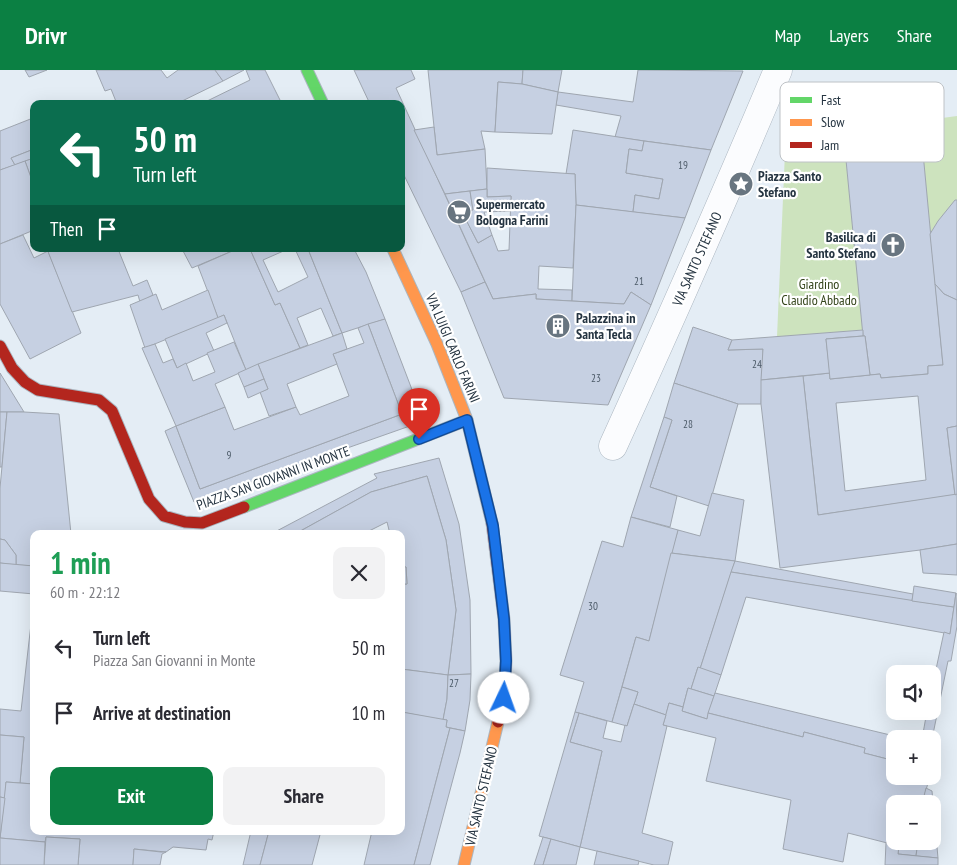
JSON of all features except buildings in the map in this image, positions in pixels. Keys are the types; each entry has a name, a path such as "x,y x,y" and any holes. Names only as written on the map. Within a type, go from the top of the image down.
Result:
{"street":[{"path":"307,70 321,100"},
{"name":"VIA SANTO STEFANO","path":"613,446 666,331 778,70"},
{"name":"VIA LUIGI CARLO FARINI","path":"394,252 438,344 467,420 493,526 504,619 506,661 504,698"},
{"name":"PIAZZA SAN GIOVANNI IN MONTE","path":"0,346 12,368 25,382 38,390 99,400 112,412 149,499 164,516 184,522 202,523 467,420"},
{"name":"VIA SANTO STEFANO","path":"464,865 504,698"}],"green space":[{"path":"957,116 957,200 938,221 930,234 924,162 944,162 944,118"},
{"name":"Giardino Claudio Abbado","path":"785,162 846,162 863,330 777,337"}],"traffic: fast":[{"path":"307,70 321,100"},
{"path":"244,507 467,420"}],"traffic: slow":[{"path":"394,252 437,344 467,420 492,523"},
{"path":"464,865 498,722"}],"traffic: jam":[{"path":"0,346 12,368 25,382 38,390 99,400 112,411 149,499 164,516 185,522 202,523 244,507"},
{"path":"492,523 504,619 506,661 504,698 498,722"}],"place":[{"name":"Piazza Santo Stefano","path":"741,184"},
{"name":"Supermercato Bologna Farini","path":"459,212"},
{"name":"Basilica di Santo Stefano","path":"893,245"},
{"name":"Palazzina in Santa Tecla","path":"558,326"}],"route":[{"path":"419,439 467,420 493,526 504,619 506,661 504,698"}]}
